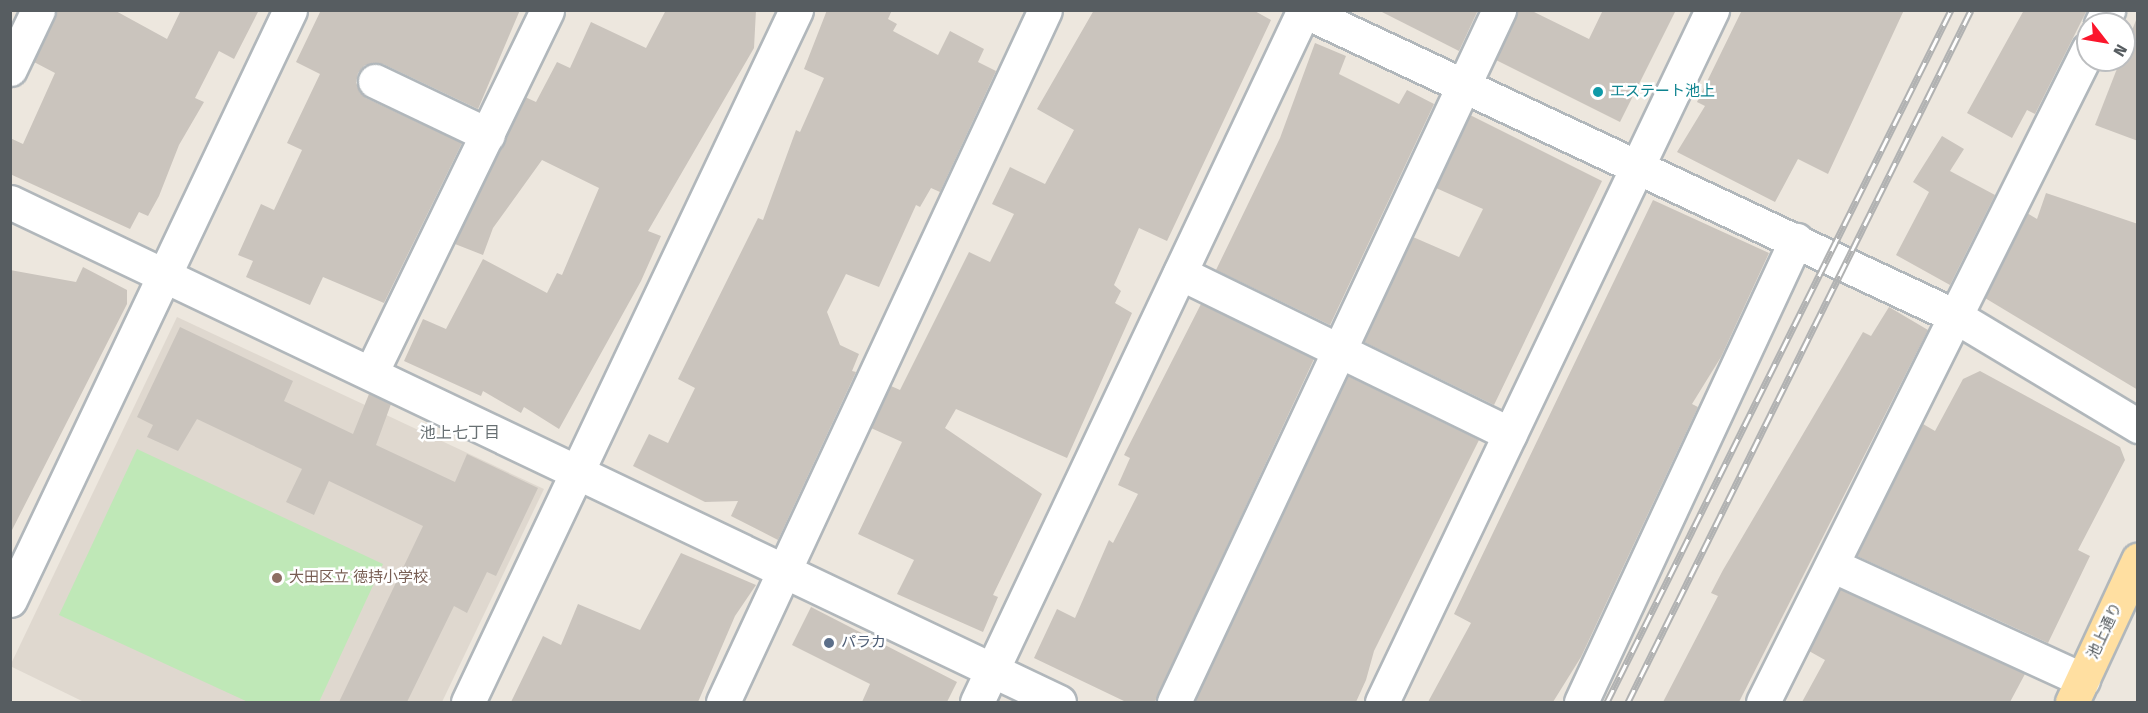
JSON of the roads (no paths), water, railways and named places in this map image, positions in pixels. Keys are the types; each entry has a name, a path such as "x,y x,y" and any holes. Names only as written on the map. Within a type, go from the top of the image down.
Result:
{"main road":[{"name":"池上通り","path":"2077,691 2138,560"}],"street":[{"path":"10,69 38,10"},
{"path":"10,600 290,10"},
{"path":"371,373 547,10"},
{"path":"474,700 578,472 796,10"},
{"path":"723,702 786,574 1045,10"},
{"path":"1174,702 1499,10"},
{"path":"1382,702 1712,10"},
{"path":"977,702 1303,11 1464,83 1955,316 2138,426"},
{"path":"1764,702 2077,72"},
{"path":"375,81 488,135"},
{"path":"10,202 578,472 786,574 1059,702"},
{"path":"1581,702 1796,240"},
{"path":"1180,273 1510,434"},
{"path":"1832,565 2077,691"}],"railway":[{"path":"1607,702 1951,10"},
{"path":"1628,702 1971,10"}],"place":[{"name":"エステート池上","path":"1598,92"},
{"name":"大田区立 徳持小学校","path":"277,578"},
{"name":"パラカ","path":"829,643"}],"district":[{"name":"池上七丁目","path":"460,433"}]}
